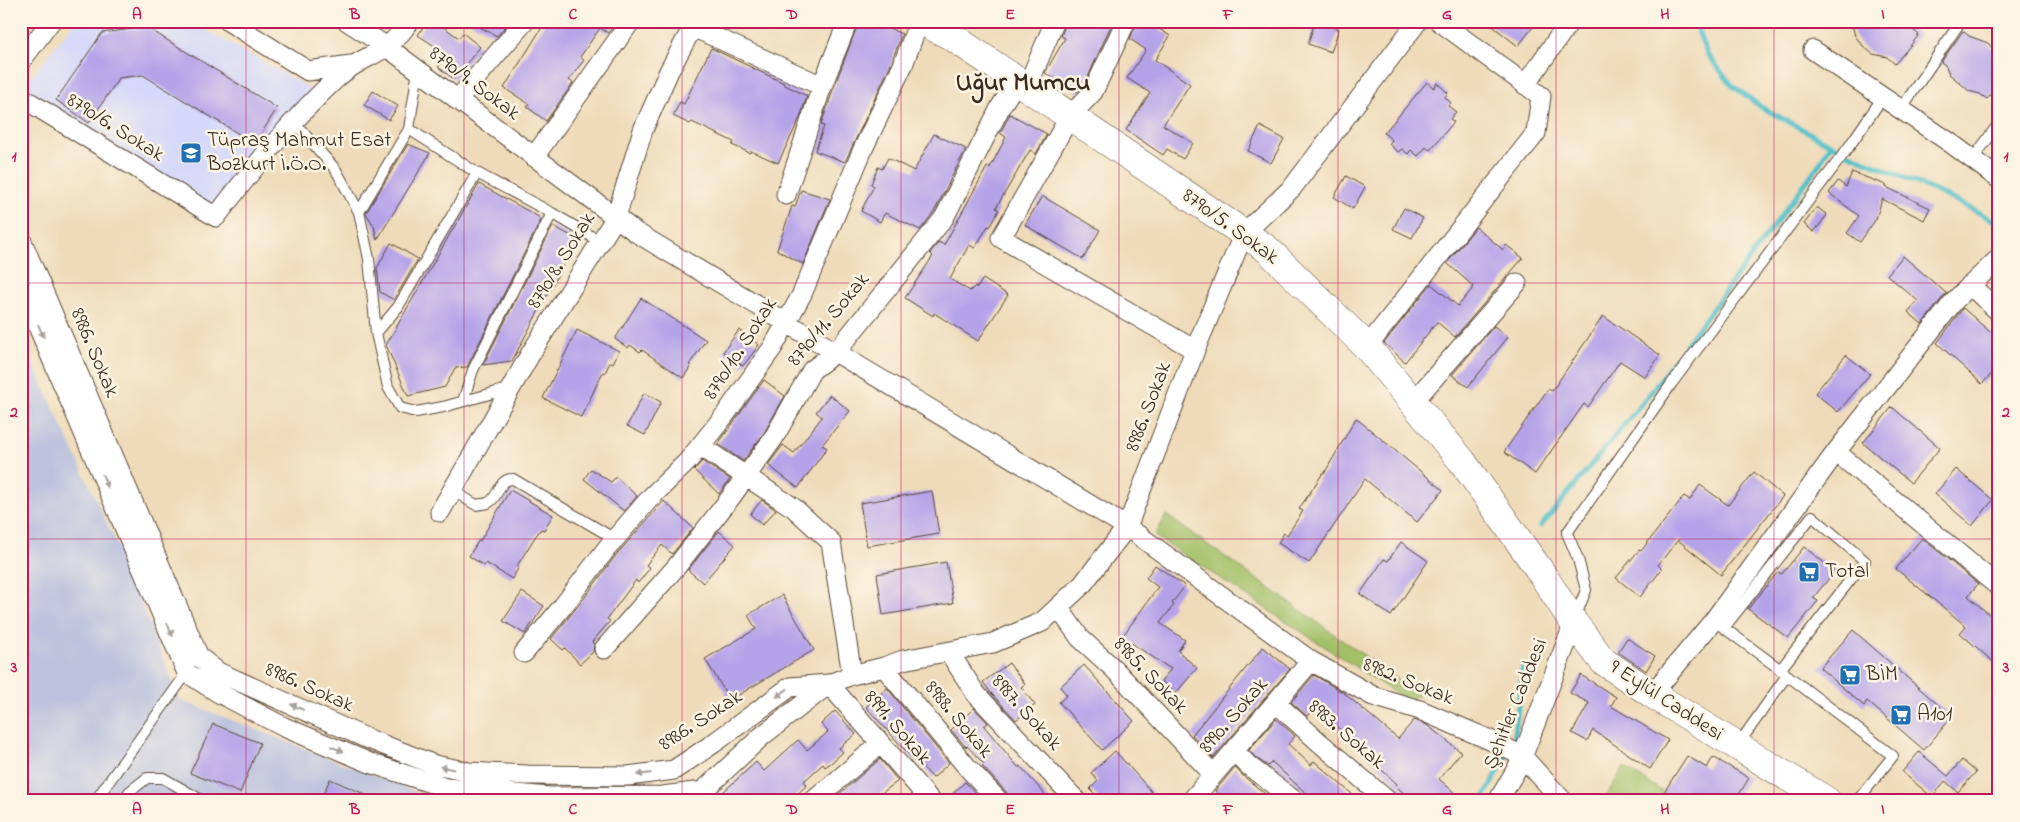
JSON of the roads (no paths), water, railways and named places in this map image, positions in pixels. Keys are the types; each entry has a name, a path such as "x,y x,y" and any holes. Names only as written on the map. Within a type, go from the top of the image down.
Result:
{"main road":[{"name":"8790/5. Sokak","path":"920,21 951,36 1267,249 1367,347 1462,462 1538,568"},
{"name":"9 Eylül Caddesi","path":"1538,568 1574,623 1603,661 1652,694 1827,801"}],"street":[{"path":"21,61 51,21"},
{"name":"8790/6. Sokak","path":"228,21 308,70 351,65"},
{"name":"8790/9. Sokak","path":"347,21 387,46 637,233 836,352"},
{"name":"8790/6. Sokak","path":"21,97 216,217 262,157 313,100 351,65 387,46 401,33 409,21"},
{"path":"457,100 525,21"},
{"path":"534,157 632,21"},
{"path":"786,195 822,86 848,21"},
{"name":"8790/10. Sokak","path":"524,653 615,539 725,416 773,347 802,294 863,148 903,65 920,21"},
{"name":"8790/11. Sokak","path":"604,649 677,566 746,476 773,439 812,370 836,352 944,218 1001,106 1022,84 1054,21"},
{"path":"1126,21 1093,92 1070,116 1001,238 1195,350"},
{"name":"8986. Sokak","path":"21,239 199,657 218,672 366,738 435,766 473,788 550,796 626,798 699,796 762,736 829,684 903,660 993,643 1042,622 1082,585 1127,527 1195,350 1244,232 1292,188 1418,21"},
{"path":"1367,347 1536,133 1541,96 1440,21"},
{"path":"1526,85 1570,21"},
{"path":"695,24 822,86"},
{"name":"8790/8. Sokak","path":"440,512 510,388 616,218 643,130 669,71 695,24"},
{"path":"1813,50 1901,109 1999,179"},
{"path":"1652,694 1719,624 1836,452 1954,301 1999,258"},
{"path":"1413,402 1516,283"},
{"path":"1970,285 1999,312"},
{"name":"8986. Sokak","path":"21,287 187,673 217,692 284,727 361,760 446,788 473,788 628,776 674,770 790,687 829,684"},
{"name":"8982. Sokak","path":"836,352 1127,527 1311,662 1373,696 1420,710 1522,756"},
{"path":"700,446 794,508 831,542 852,675"},
{"path":"1836,452 1999,587"},
{"name":"8985. Sokak","path":"1058,607 1080,638 1114,669 1213,774"},
{"name":"Şehitler Caddesi","path":"1498,801 1522,756 1574,623"},
{"name":"8987. Sokak","path":"948,652 976,694 1077,801"},
{"name":"8990. Sokak","path":"1191,801 1311,662"},
{"name":"8988. Sokak","path":"884,667 968,768 999,801"},
{"name":"8991. Sokak","path":"829,684 931,801"},
{"name":"8983. Sokak","path":"1276,702 1388,801"},
{"path":"813,801 880,744"},
{"path":"1234,751 1249,766 1295,801"},
{"path":"1522,756 1563,801"}],"lane":[{"path":"1901,109 1962,21"},
{"path":"359,212 409,129 418,70"},
{"path":"1574,623 1586,590 1578,559 1567,533 1672,383 1846,152 1883,97"},
{"path":"294,122 336,170 359,212 369,259 376,333 388,387 400,408 416,412 443,407 510,388"},
{"path":"1973,159 1999,123"},
{"path":"409,129 477,173 552,213 601,242"},
{"path":"376,333 398,308 477,173"},
{"path":"463,401 473,370 552,213"},
{"path":"452,490 476,505 488,503 493,499 504,482 508,479 513,479 615,539"},
{"path":"1737,746 1784,672 1865,561 1812,516 1719,624 1784,672 1893,756 1857,801"},
{"path":"95,801 199,657"},
{"path":"125,801 129,792 147,778 163,778 203,801"}],"waterway":[{"path":"1694,21 1707,54 1732,85 1761,107 1843,151 1942,194 1999,223"},
{"path":"1541,526 1651,392 1820,163 1831,144"},
{"path":"1482,801 1514,742 1523,664"}],"place":[{"name":"Tüpraş Mahmut Esat Bozkurt İ.Ö.O.","path":"191,153"},
{"name":"Total","path":"1809,572"},
{"name":"BİM","path":"1850,675"},
{"name":"A101","path":"1901,715"}],"district":[{"name":"Uğur Mumcu","path":"1023,84"}]}
